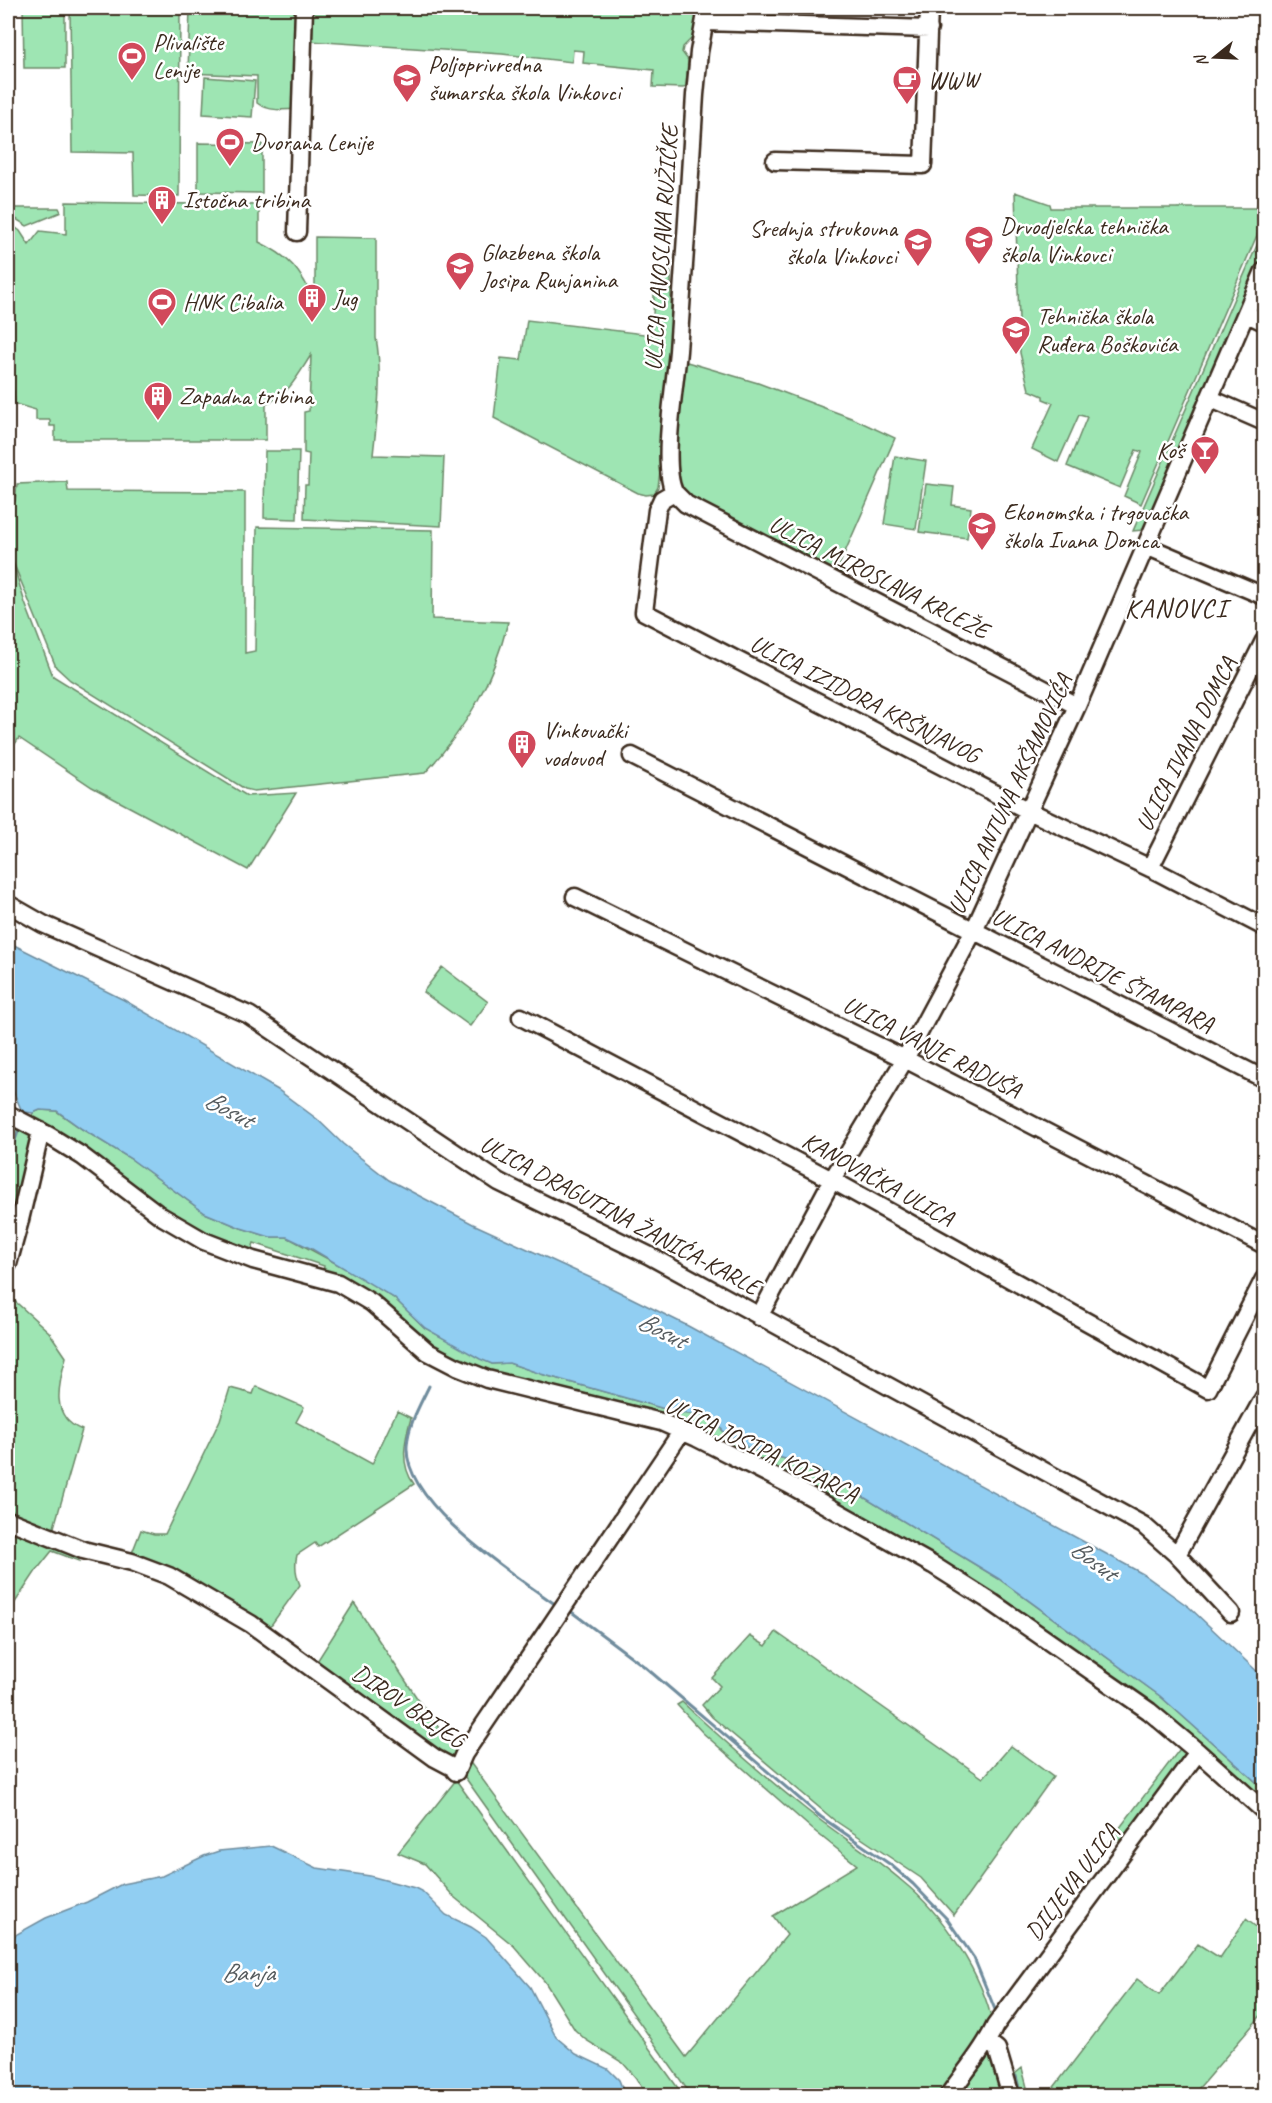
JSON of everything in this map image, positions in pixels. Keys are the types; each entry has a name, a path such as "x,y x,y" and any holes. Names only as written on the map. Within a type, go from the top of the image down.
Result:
{"street":[{"path":"297,232 304,8"},
{"path":"775,161 923,165 929,8"},
{"path":"706,15 929,29"},
{"name":"ULICA LAVOSLAVA RUŽIČKE","path":"668,496 669,454 699,52 706,15"},
{"name":"ULICA ANTUNA AKŠAMOVIĆA","path":"759,1317 832,1180 905,1059 974,930 1077,706 1264,270"},
{"path":"1246,314 1264,322"},
{"path":"1209,398 1264,422"},
{"name":"ULICA MIROSLAVA KRLEŽE","path":"668,496 1077,706"},
{"name":"ULICA IZIDORA KRŠNJAVOG","path":"668,496 657,510 644,612 1029,811 1150,868 1264,927"},
{"path":"1146,546 1264,596"},
{"name":"ULICA IVANA DOMCA","path":"1150,868 1264,641"},
{"name":"ULICA ANDRIJE ŠTAMPARA","path":"632,756 1264,1079"},
{"name":"ULICA VANJE RADUŠA","path":"575,897 905,1059 1264,1245"},
{"name":"ULICA DRAGUTINA ŽANIĆA-KARLE","path":"8,904 43,924 249,1015 499,1182 648,1255 1143,1525 1177,1555 1231,1613"},
{"name":"KANOVAČKA ULICA","path":"521,1017 832,1180 1208,1389 1264,1279"},
{"name":"ULICA JOSIPA KOZARCA","path":"10,1115 102,1170 161,1216 204,1241 253,1260 338,1283 372,1302 428,1352 457,1367 488,1379 661,1422 788,1484 933,1565 1101,1677 1149,1711 1264,1811"},
{"path":"8,1264 19,1224 36,1129"},
{"path":"1177,1555 1264,1397"},
{"name":"DIROV BRIJEG","path":"8,1520 83,1550 154,1570 225,1608 282,1646 456,1772 464,1754 682,1431"},
{"name":"DILJEVA ULICA","path":"948,2096 988,2042 995,2025 1198,1752"},
{"path":"988,2042 997,2049 1011,2096"}],"green space":[{"path":"23,8 65,8 65,68 24,68"},
{"path":"70,8 180,8 179,196 134,195 133,153 72,152"},
{"path":"190,8 697,8 694,36 683,47 682,52 688,60 686,87 683,88 653,87 654,70 583,63 584,51 573,50 572,62 502,54 310,41 297,108 282,110 266,108 257,103 257,76 188,73"},
{"path":"205,77 255,81 252,117 203,114"},
{"name":"Dvorana Lenije","path":"198,143 262,144 262,193 198,192"},
{"path":"1264,187 1264,219 1141,504 1124,496 1142,452 1136,450 1120,488 1067,466 1087,417 1079,415 1058,462 1032,449 1053,403 1029,390 1020,353 1015,192 1050,204 1051,208 1256,208"},
{"name":"HNK Cibalia","path":"66,202 259,205 259,242 279,253 293,266 315,301 315,237 376,238 376,338 379,382 373,455 444,457 441,526 304,519 309,454 304,453 304,412 309,411 311,355 287,390 266,403 266,440 55,440 55,426 50,426 50,420 36,420 36,410 15,404 14,392 8,376 8,222 20,231 29,245 40,231 66,234"},
{"path":"11,208 59,208 61,212 27,226 8,214"},
{"path":"1264,229 1264,255 1150,520 1143,530 1133,531"},
{"path":"667,270 671,274 671,351 664,394 666,424 658,487 654,494 638,493 494,418 501,358 521,360 527,320 652,335 655,276"},
{"path":"687,362 758,383 854,419 895,438 838,568 843,572 839,578 680,492 675,453 682,363"},
{"path":"265,451 299,451 297,519 264,518"},
{"path":"895,456 926,461 916,529 884,524"},
{"path":"67,482 68,491 245,492 245,653 255,651 257,527 433,530 432,619 508,622 495,664 477,703 454,738 425,773 254,791 245,789 70,680 56,667 11,557 25,603 53,676 247,796 296,793 248,870 92,787 19,738 8,754 8,502 15,501 17,484"},
{"path":"926,484 954,487 952,505 971,508 967,538 919,532"},
{"path":"442,967 488,1002 470,1026 423,992"},
{"path":"40,1110 56,1111 131,1159 205,1213 270,1237 287,1237 356,1274 394,1298 425,1328 492,1364 509,1363 679,1413 711,1416 723,1431 750,1449 814,1467 999,1579 1160,1696 1264,1789 1264,1802 1189,1736 1076,1649 997,1597 712,1438 460,1364 323,1272 324,1266 254,1243 252,1249 212,1238 149,1200 104,1162 31,1120 33,1113"},
{"path":"8,1118 36,1135 8,1252"},
{"path":"8,1295 49,1332 66,1357 59,1388 61,1408 65,1417 82,1430 52,1534 8,1515"},
{"path":"256,1386 304,1407 296,1422 372,1464 397,1411 411,1418 405,1443 405,1460 409,1476 414,1484 318,1547 315,1543 297,1555 296,1570 300,1585 266,1632 135,1558 132,1553 141,1530 154,1534 165,1534 220,1420 230,1388 253,1394"},
{"path":"8,1524 78,1553 79,1561 52,1551 8,1613"},
{"path":"354,1603 419,1701 459,1755 452,1760 314,1666"},
{"path":"776,1632 983,1778 1011,1746 1053,1777 954,1915 921,1878 834,1820 712,1717 702,1705 720,1686 712,1678 750,1636 766,1646"},
{"path":"682,1702 741,1756 815,1817 902,1881 932,1910 959,1946 980,1986 993,2026 943,2095 691,2095 462,1773 466,1757 686,2057 787,1935 773,1916 857,1865 812,1829 703,1733 677,1705"},
{"path":"1182,1746 1187,1755 1131,1837 1109,1842"},
{"path":"456,1780 683,2095 646,2095 636,2078 623,2063 586,2040 575,2030 545,1982 514,1946 454,1897 425,1864 398,1853"},
{"path":"1246,1919 1264,1933 1264,2012 1193,2095 1048,2095 1137,1979 1159,1995 1198,1944 1220,1958"},
{"path":"987,2054 993,2054 1008,2095 952,2096"},
{"path":"1022,2068 1029,2095 1015,2095 1010,2078"}],"water":[{"name":"Bosut","path":"8,942 124,1000 278,1090 317,1119 343,1144 389,1180 473,1224 688,1326 1143,1574 1189,1607 1264,1678 1264,1789 1160,1696 999,1579 814,1467 750,1449 723,1431 711,1416 679,1413 509,1363 492,1364 480,1359 425,1328 394,1298 312,1249 287,1237 270,1237 205,1213 131,1159 57,1111 25,1112 8,1086"},
{"name":"Banja","path":"271,1846 317,1868 370,1876 423,1892 446,1915 486,1937 530,1987 556,2037 576,2054 608,2069 619,2080 625,2095 15,2095 8,2085 8,1942 17,1934 46,1918 87,1902 122,1884 162,1876 219,1851"}],"waterway":[{"path":"8,1170 20,1126"},
{"path":"429,1386 412,1423 407,1446 411,1468 423,1491 441,1514 464,1536 556,1605"},
{"path":"569,1610 645,1667 821,1817 891,1865 913,1884 947,1919 974,1958 996,2012"},
{"path":"1016,2076 1021,2096"}],"place":[{"name":"Plivalište Lenije","path":"132,82"},
{"name":"Poljoprivredna šumarska škola Vinkovci","path":"407,104"},
{"name":"WWW","path":"907,106"},
{"name":"Dvorana Lenije","path":"230,168"},
{"name":"Istočna tribina","path":"162,226"},
{"name":"Drvodjelska tehnička škola Vinkovci","path":"979,266"},
{"name":"Srednja strukovna škola Vinkovci","path":"918,268"},
{"name":"Glazbena škola Josipa Runjanina","path":"460,292"},
{"name":"Jug","path":"312,324"},
{"name":"HNK Cibalia","path":"162,328"},
{"name":"Tehnička škola Ruđera Boškovića","path":"1016,356"},
{"name":"Zapadna tribina","path":"158,422"},
{"name":"Koš","path":"1205,476"},
{"name":"Ekonomska i trgovačka škola Ivana Domca","path":"982,552"},
{"name":"Vinkovački vodovod","path":"522,770"}],"district":[{"name":"KANOVCI","path":"1176,608"}]}
